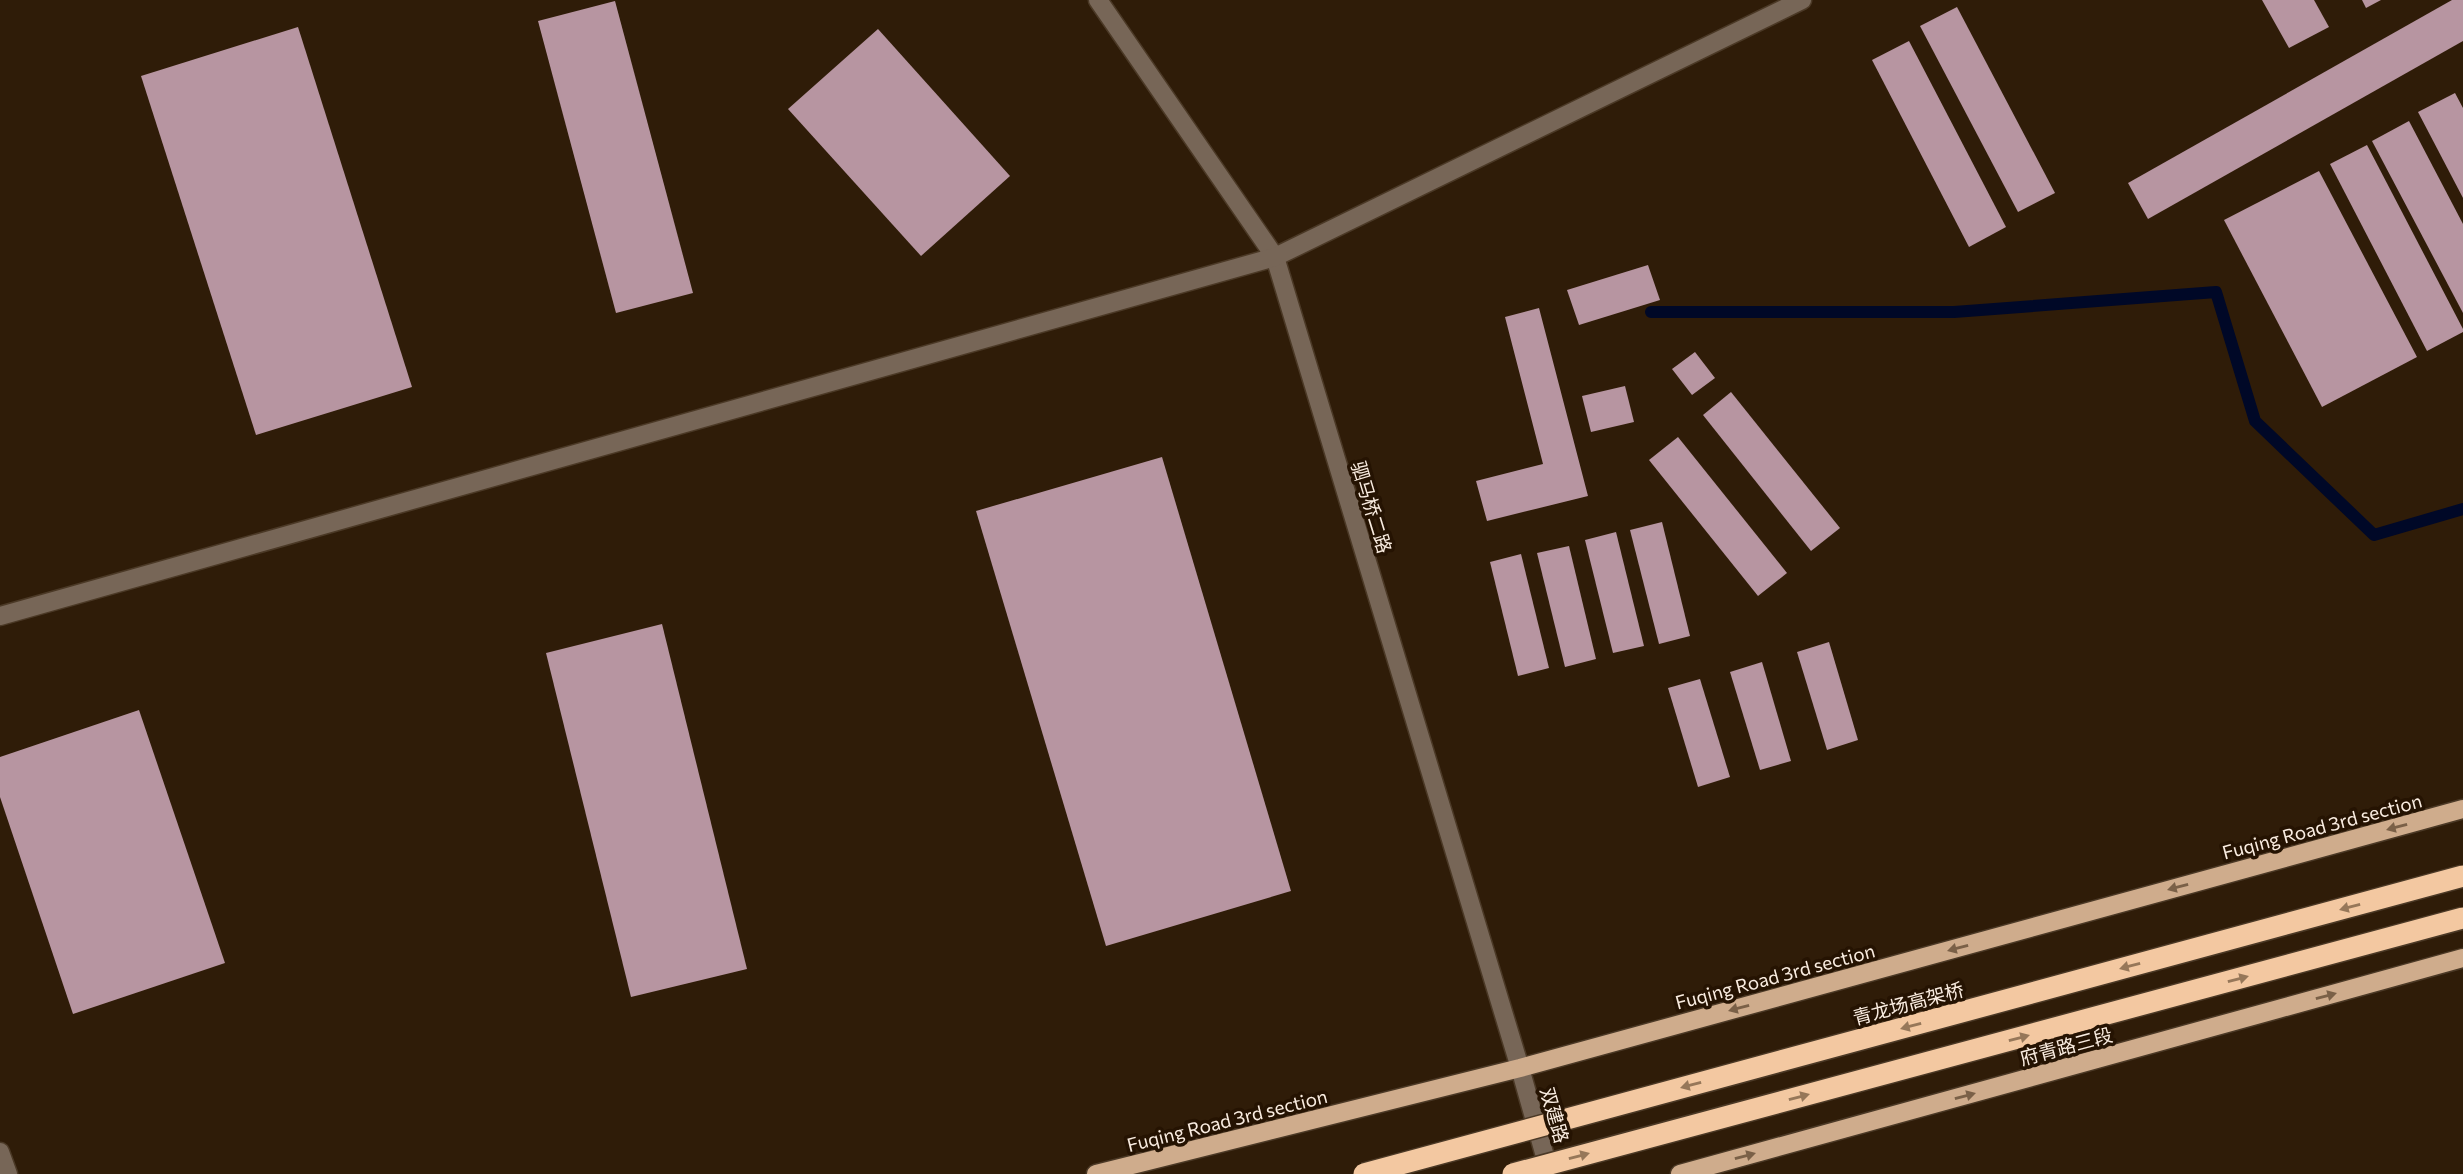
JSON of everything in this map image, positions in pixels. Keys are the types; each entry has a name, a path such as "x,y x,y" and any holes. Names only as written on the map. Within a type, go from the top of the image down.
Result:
{"highway":[{"name":"青龙场高架桥","path":"1364,1174 2463,876"},
{"path":"1513,1174 2463,918"}],"main road":[{"name":"Fuqing Road 3rd section","path":"1096,1174 1520,1068 2463,809"},
{"name":"府青路三段","path":"1679,1174 2463,958"}],"street":[{"name":"驷马桥二路","path":"1098,0 1275,257 1520,1068"},
{"path":"0,616 1275,257 1802,0"},
{"name":"双建路","path":"1520,1068 1550,1174"},
{"path":"0,1152 8,1174"}],"building":[{"path":"2262,0 2314,0 2329,27 2289,48"},
{"path":"2362,0 2381,0 2366,8"},
{"path":"2452,0 2463,0 2463,41 2148,219 2128,183"},
{"path":"615,1 693,293 616,313 538,21"},
{"path":"1957,7 2055,193 2018,212 1920,26"},
{"path":"298,27 412,387 256,435 141,76"},
{"path":"878,29 1010,176 921,256 788,109"},
{"path":"1909,41 2006,227 1969,247 1872,60"},
{"path":"2455,93 2463,108 2463,198 2418,112"},
{"path":"2409,121 2463,224 2463,313 2372,141"},
{"path":"2367,145 2463,329 2463,332 2427,351 2330,164"},
{"path":"2319,171 2417,357 2322,407 2224,220"},
{"path":"1648,265 1660,300 1579,325 1567,290"},
{"path":"1539,308 1588,496 1487,521 1476,481 1543,464 1505,317"},
{"path":"1695,352 1715,378 1692,395 1672,369"},
{"path":"1625,386 1634,422 1591,432 1582,396"},
{"path":"1731,392 1840,528 1811,551 1703,415"},
{"path":"1678,437 1787,573 1758,596 1649,460"},
{"path":"1162,457 1291,891 1106,946 976,511"},
{"path":"1662,522 1690,636 1659,644 1630,530"},
{"path":"1616,532 1644,646 1613,653 1585,540"},
{"path":"1569,546 1596,659 1565,667 1537,553"},
{"path":"1521,554 1549,668 1518,676 1490,562"},
{"path":"662,624 747,969 631,997 546,653"},
{"path":"1829,642 1858,740 1827,750 1797,652"},
{"path":"1762,662 1791,761 1760,770 1730,672"},
{"path":"1700,679 1730,777 1698,787 1668,688"},
{"path":"139,710 225,963 73,1014 0,797 0,757"}],"waterway":[{"path":"1651,312 1954,312 2216,292 2255,421 2374,535 2463,509"}]}
